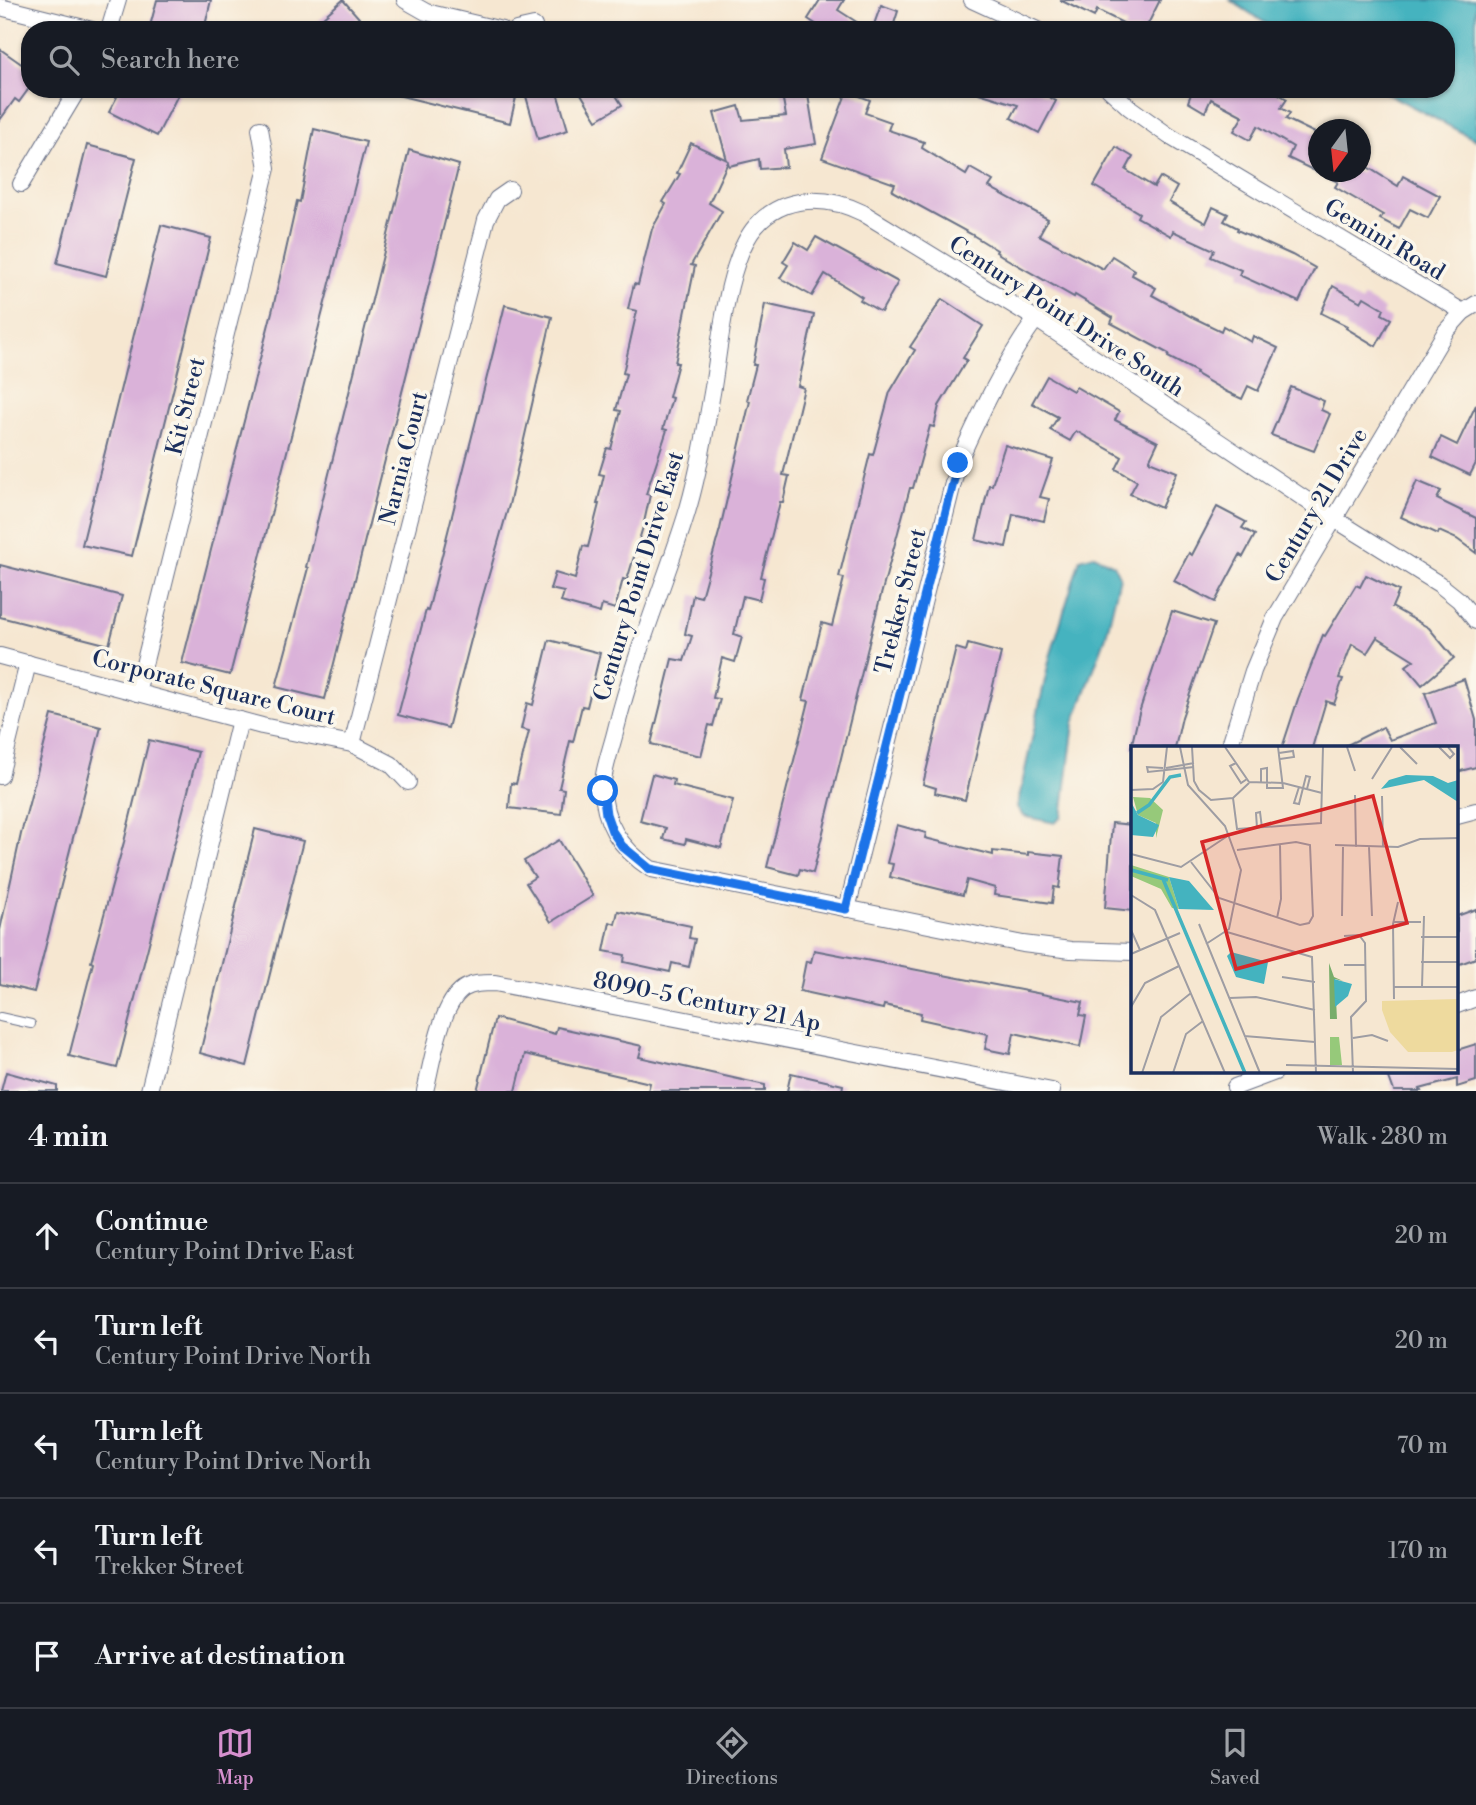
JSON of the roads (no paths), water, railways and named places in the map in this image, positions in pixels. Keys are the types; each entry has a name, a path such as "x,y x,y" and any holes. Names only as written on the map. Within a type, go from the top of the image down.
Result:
{"street":[{"path":"112,21 118,0"},
{"path":"405,0 426,12 464,21"},
{"path":"972,0 1018,21"},
{"path":"0,7 56,21"},
{"path":"21,184 73,98"},
{"name":"Gemini Road","path":"1119,98 1169,136 1470,308"},
{"name":"Kit Street","path":"137,693 267,168 260,129"},
{"name":"Narnia Court","path":"352,744 486,220 497,199 510,190"},
{"name":"Century Point Drive South","path":"764,218 783,205 801,201 820,200 847,205 1036,319 1333,518 1439,584 1459,600 1476,621"},
{"name":"Century Point Drive East","path":"764,218 743,245 738,259 722,325 714,384 683,525 624,699 603,778 606,814 612,831 622,846 650,869 846,909"},
{"name":"Century 21 Drive","path":"1230,746 1253,671 1276,618 1446,331 1470,308"},
{"name":"Trekker Street","path":"846,909 958,463 976,422 1036,319"},
{"name":"Corporate Square Court","path":"0,656 240,720 352,744 391,764 408,782"},
{"path":"0,776 28,663"},
{"path":"149,1091 240,720"},
{"path":"1458,816 1476,810"},
{"path":"846,909 1023,944 1071,950 1131,952"},
{"name":"8090-5 Century 21 Ap","path":"425,1091 447,1006 461,990 475,984 495,982 963,1074 997,1086 1052,1091"},
{"path":"1458,1005 1476,998"},
{"path":"1234,1083 1271,1073"},
{"path":"960,1091 963,1074"}],"lane":[{"path":"0,1017 32,1024"}],"water":[{"path":"1230,0 1476,0 1476,140 1396,98 1455,98 1455,21 1262,21"},
{"path":"1094,555 1114,565 1120,577 1106,636 1074,723 1062,817 1055,823 1023,816 1017,807 1050,657 1080,559"}]}
